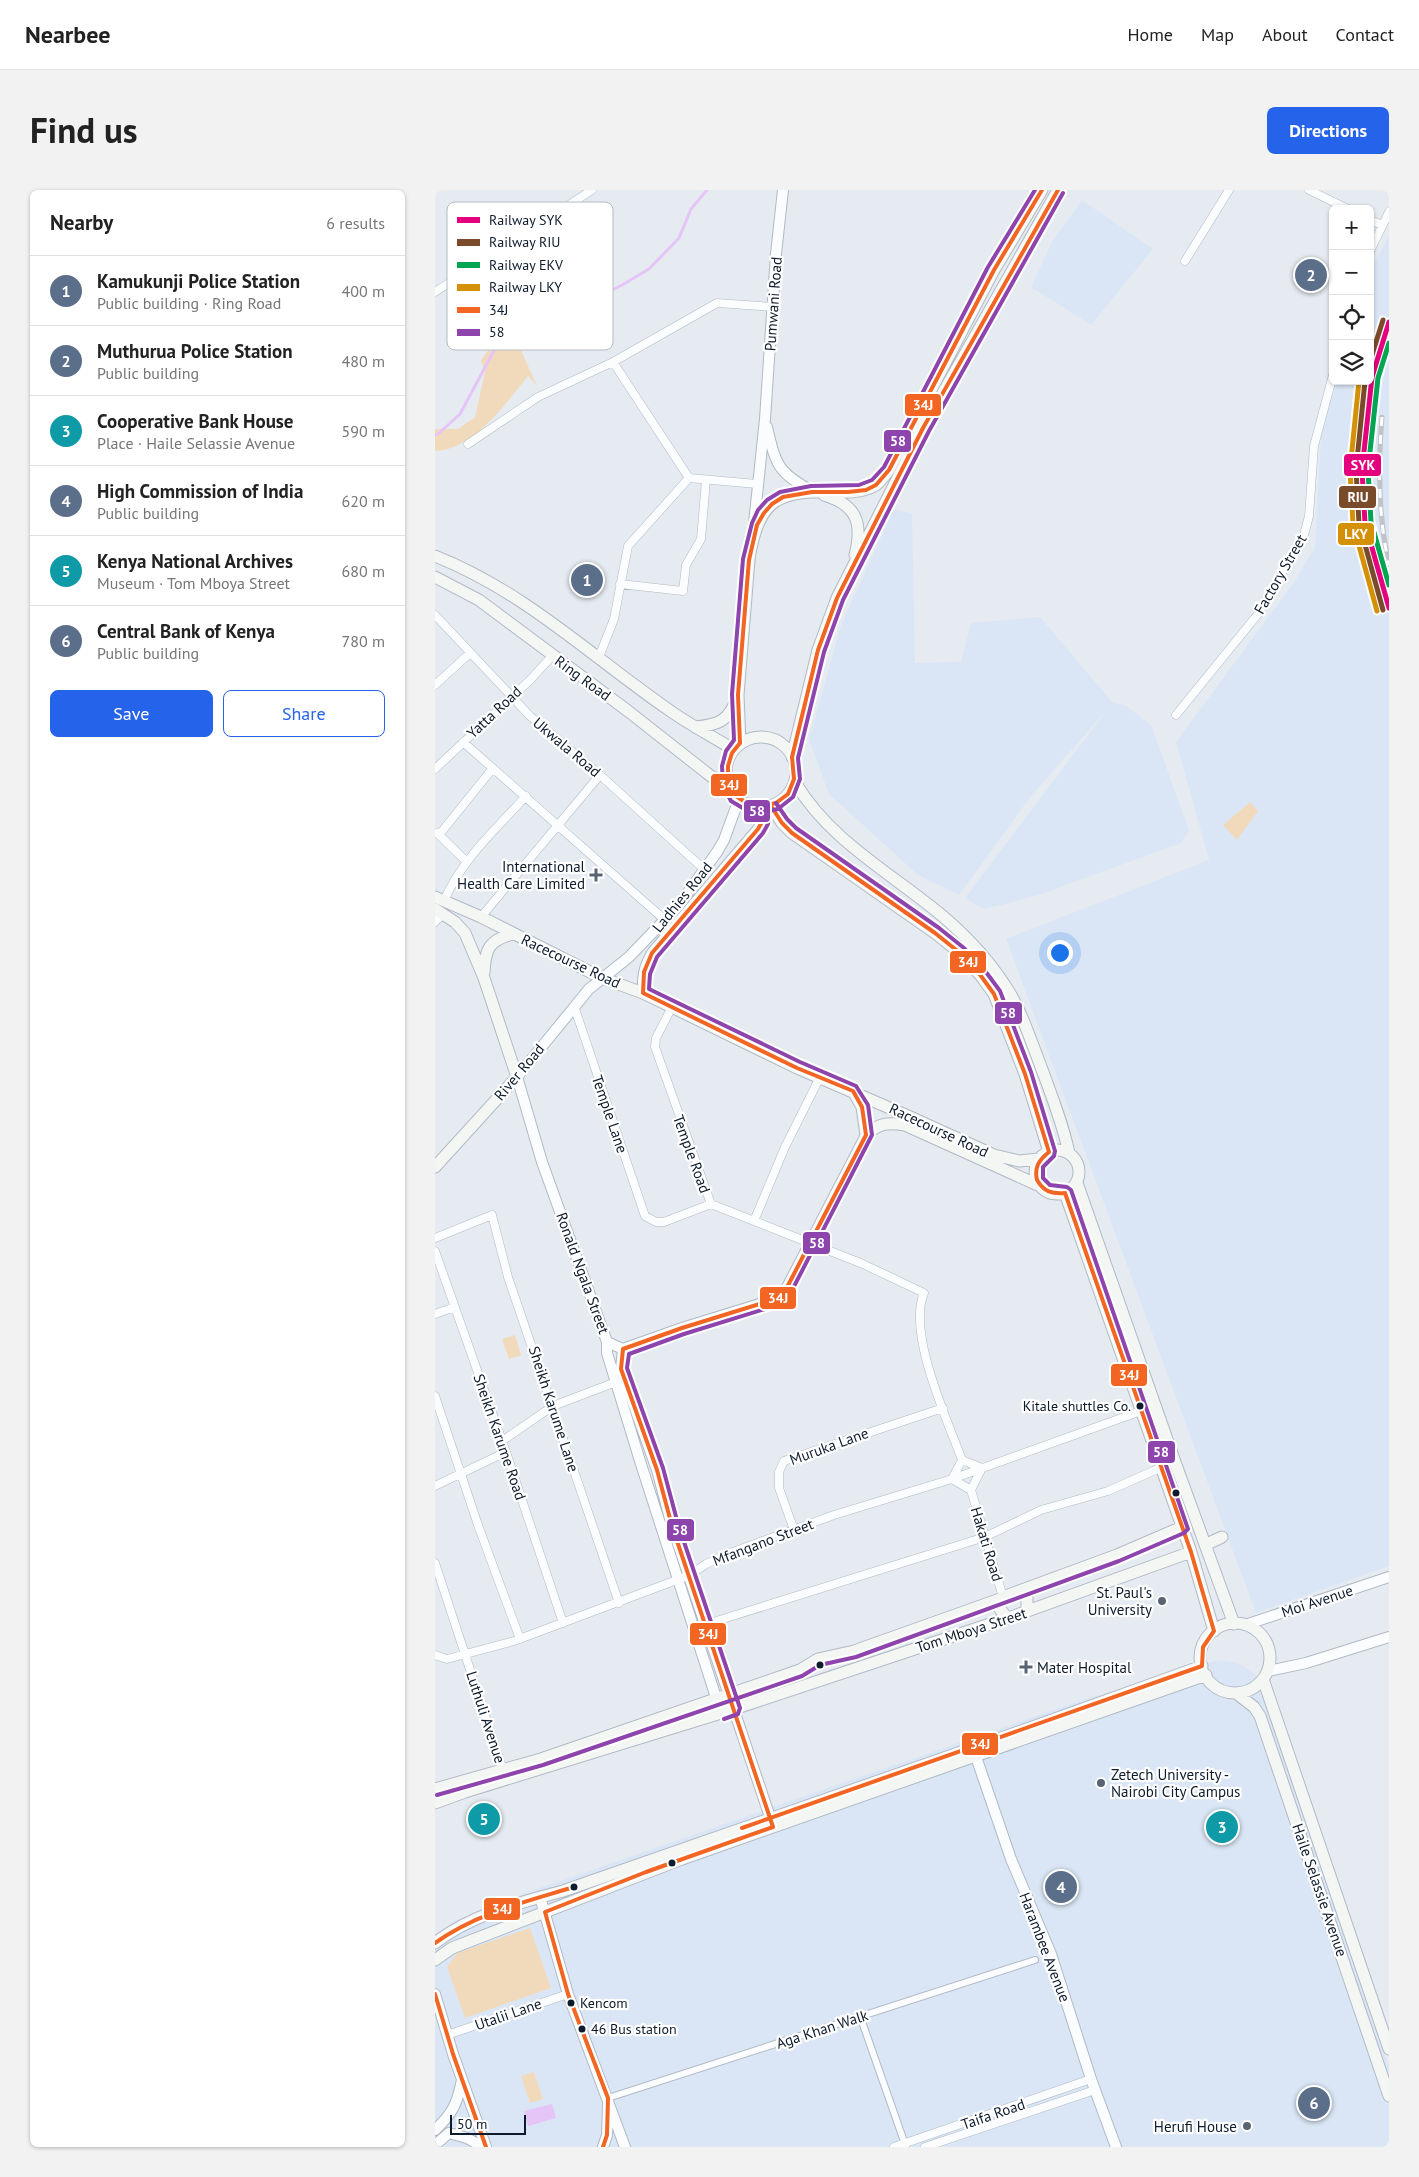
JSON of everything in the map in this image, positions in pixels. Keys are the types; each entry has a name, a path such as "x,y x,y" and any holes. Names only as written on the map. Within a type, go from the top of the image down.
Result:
{"main road":[{"path":"737,746 752,739 764,738 776,741 785,747 792,757 795,768 795,782 785,797 767,807 746,804 739,799 728,782 727,771 737,746 738,695 751,548 766,508 777,499 789,494 813,491 865,490 878,484 889,470 994,270 1042,190"},
{"path":"792,757 818,650 837,598 923,428 1058,190"},
{"path":"813,491 842,502 854,514 858,525 858,544 852,570"},
{"name":"Ring Road","path":"435,556 488,581 527,604 669,711 737,746"},
{"name":"Ring Road","path":"435,576 479,600 712,777 728,782"},
{"path":"695,726 715,724 724,720 730,715 738,695"},
{"path":"795,782 816,812 870,862 946,920 976,949 1006,987 1030,1037 1057,1108 1069,1154"},
{"path":"767,807 792,833 935,933 960,954 981,976 994,994 1025,1074 1049,1152"},
{"name":"Racecourse Road","path":"440,899 481,917 602,978 643,993 820,1077 994,1155 1019,1161 1039,1159"},
{"name":"Ronald Ngala Street","path":"438,915 455,922 465,933 484,978 517,1077"},
{"name":"Ronald Ngala Street","path":"484,978 484,958 487,950 500,937 513,934"},
{"name":"River Road","path":"435,1167 517,1077"},
{"path":"853,1091 862,1107 867,1135"},
{"path":"867,1135 876,1126 882,1124 905,1125 1040,1186 1051,1194 1065,1193 1077,1182"},
{"path":"435,1943 444,1936 485,1915 772,1822 1204,1670 1202,1648 1213,1631 1227,1625 1240,1624 1205,1545 1077,1182 1079,1169 1077,1163 1069,1154 1059,1150 1049,1152 1039,1159 1035,1168 1036,1178 1040,1186"},
{"path":"1065,1193 1191,1552 1213,1631"},
{"name":"Tom Mboya Street","path":"435,1803 541,1759 800,1670 818,1659 854,1651 1002,1598 1117,1555 1182,1528"},
{"path":"1205,1545 1222,1537"},
{"name":"Tom Mboya Street","path":"435,1789 504,1775 636,1740 1007,1618 1191,1552"},
{"path":"1020,1591 1027,1597 1027,1611"},
{"path":"1002,1598 999,1609 1007,1618"},
{"name":"Haile Selassie Avenue","path":"1240,1624 1261,1635 1267,1643 1270,1652 1266,1675 1389,2048"},
{"name":"Haile Selassie Avenue","path":"1204,1670 1216,1687 1236,1694 1254,1707 1260,1716 1389,2096"},
{"path":"1236,1694 1247,1690 1266,1675"},
{"path":"632,1727 636,1740"},
{"path":"435,1960 452,1948 772,1822"}],"street":[{"path":"574,202 593,190"},
{"name":"Pumwani Road","path":"751,548 765,418 775,254 783,190"},
{"path":"1185,262 1229,190"},
{"path":"1309,190 1340,205"},
{"path":"1370,250 1389,212"},
{"path":"1374,222 1382,225"},
{"path":"435,292 447,284"},
{"path":"468,444 537,397 613,362 717,303 773,307"},
{"path":"613,362 689,478"},
{"name":"Factory Street","path":"1176,714 1258,614 1304,535 1309,516 1314,446 1330,385"},
{"path":"765,418 776,463 786,476 813,491"},
{"path":"689,478 757,484"},
{"path":"599,657 614,619 628,546 689,478"},
{"path":"620,584 683,591 687,562 701,539 706,480"},
{"name":"Ukwala Road","path":"435,615 511,696 705,871"},
{"path":"435,685 470,653"},
{"name":"Yatta Road","path":"435,768 553,655"},
{"path":"463,742 559,824 665,920"},
{"path":"467,862 437,833 493,768"},
{"path":"481,917 600,775"},
{"path":"440,899 449,890 467,862 526,796"},
{"name":"Ladhies Road","path":"602,978 629,957 665,920 705,871 724,840 739,799"},
{"name":"Ladhies Road","path":"643,993 642,977 645,965 652,953 758,829 767,807"},
{"name":"River Road","path":"517,1077 574,1006 602,978"},
{"name":"Temple Lane","path":"574,1006 642,1208 650,1220 664,1222 711,1204"},
{"name":"Temple Road","path":"672,1007 656,1038 655,1047 711,1204 811,1242 865,1265 924,1294 919,1307 927,1366 943,1408"},
{"name":"Ronald Ngala Street","path":"517,1077 542,1162 607,1342 607,1352 616,1382 721,1713"},
{"path":"754,1221 785,1147 820,1077"},
{"path":"607,1342 623,1349 682,1328 779,1298 786,1292 867,1135"},
{"name":"Sheikh Karume Lane","path":"435,1238 492,1215 509,1276 619,1602"},
{"name":"Sheikh Karume Road","path":"435,1251 506,1452 563,1624"},
{"path":"435,1314 455,1307"},
{"name":"Ronald Ngala Street","path":"623,1349 621,1368 772,1822"},
{"path":"502,1441 553,1406 616,1382"},
{"path":"435,1396 461,1475 520,1639"},
{"path":"943,1408 962,1460 952,1480 971,1490 982,1468"},
{"name":"Muruka Lane","path":"794,1530 779,1488 779,1472 784,1461 943,1408"},
{"path":"962,1460 982,1468 1141,1411"},
{"path":"435,1486 506,1452"},
{"name":"Mfangano Street","path":"435,1655 447,1659 520,1639 690,1575 730,1553 834,1515 952,1480 982,1468"},
{"path":"707,1624 985,1537 1041,1510 1108,1491 1160,1468"},
{"name":"Hakati Road","path":"971,1490 1002,1598"},
{"path":"435,1563 466,1655"},
{"name":"Moi Avenue","path":"1240,1624 1389,1578"},
{"path":"1266,1675 1389,1637"},
{"name":"Luthuli Avenue","path":"466,1655 504,1775"},
{"name":"Harambee Avenue","path":"974,1752 1011,1859 1051,1954 1091,2079 1116,2147"},
{"path":"540,1897 568,1994 625,2147"},
{"name":"Aga Khan Walk","path":"608,2098 1035,1960"},
{"path":"435,1994 484,2147"},
{"name":"Utalii Lane","path":"447,2035 568,1994"},
{"path":"860,2016 905,2145"},
{"path":"435,2130 453,2111 458,2102 462,2079"},
{"name":"Taifa Road","path":"894,2147 905,2145 1091,2079"},
{"name":"Taifa Road","path":"925,2147 1095,2090"},
{"path":"603,2147 607,2135 608,2098"},
{"path":"435,2145 444,2136 457,2134 484,2147"}],"shaded area":[{"path":"1082,200 1153,249 1091,325 1031,287 1052,242"},
{"path":"1389,235 1389,1566 1256,1613 1006,939 1209,860 1176,742 1295,581 1315,547 1321,435 1336,385 1374,385 1374,264"},
{"path":"488,350 521,350 537,386 528,376 499,411 476,434 463,443 449,449 435,451 435,429 458,429 475,417 485,372 481,360"},
{"path":"894,509 912,514 915,663 961,662 971,623 1040,617 1113,703 1125,705 1151,725 1189,830 1181,843 1044,893 1006,904 983,909 965,898 1107,710 1031,796 959,895 918,875 829,794 809,739 842,622"},
{"path":"1250,802 1258,811 1237,840 1223,825"},
{"path":"515,1335 521,1355 509,1359 502,1339"},
{"path":"1219,1660 1238,1663 1256,1675 1285,1755 1389,2066 1389,2147 435,2147 435,1935 453,1922 499,1902 1079,1701"},
{"path":"530,1928 551,1988 465,2018 447,1967 457,1953"},
{"path":"534,2072 543,2099 530,2103 521,2076"},
{"path":"552,2104 556,2118 528,2126 524,2111"}],"waterway":[{"path":"613,290 649,269 679,238 691,209 707,190"},
{"path":"435,435 460,414 494,350"}],"railway":[{"path":"1382,417 1380,491 1385,547 1389,565"}],"rail line":[{"name":"RIU","path":"1374,348 1383,320"},
{"name":"SYK","path":"1389,322 1372,377 1362,470 1365,523 1389,608"},
{"name":"EKV","path":"1389,343 1378,378 1368,470 1371,522 1389,585"},
{"name":"LKY","path":"1359,385 1350,470 1353,524 1377,611"},
{"name":"RIU","path":"1365,385 1356,470 1359,523 1383,610"}],"transit line":[{"name":"58","path":"1035,190 988,267 884,467 872,480 859,485 811,486 780,492 767,500 758,510 752,523 743,559 732,694 734,740 726,751 722,766 723,786 731,801 746,810 762,812 778,809 793,797 800,779 798,758 824,652 843,600 929,431 1063,193"},
{"name":"34J","path":"1042,190 994,270 889,470 876,485 866,490 812,492 783,497 772,504 757,525 749,560 738,695 740,743 732,753 728,766 728,783 736,796 748,804 762,806 776,803 788,794 794,779 792,757 818,650 837,598 923,428 1058,190"},
{"name":"58","path":"437,1795 543,1765 802,1676 820,1665 856,1657 1119,1561 1184,1533 1188,1529 1071,1190 1067,1187 1050,1185 1043,1178 1043,1167 1054,1156 1055,1151 1031,1072 1000,991 964,948 939,928 796,828 776,803"},
{"name":"34J","path":"742,1828 1202,1666 1203,1647 1214,1631 1191,1552 1065,1193 1049,1191 1037,1180 1036,1171 1038,1164 1049,1152 1025,1074 994,994 960,953 935,933 792,833 782,823 771,806"},
{"name":"34J","path":"603,2147 607,2135 608,2098 568,1994 545,1912 646,1872 773,1827 672,1526 657,1470 621,1369 623,1349 682,1328 779,1298 783,1295 866,1135 862,1107 853,1091 797,1068 643,993 644,972 652,953 758,829 762,822 764,807"},
{"name":"58","path":"724,1719 738,1714 740,1708 678,1524 663,1468 627,1368 629,1354 684,1334 781,1304 787,1300 872,1135 868,1105 856,1086 800,1062 649,989 650,974 657,957 763,833 768,824 770,808"},
{"name":"34J","path":"435,1943 468,1924 502,1909 574,1887"},
{"name":"34J","path":"435,1994 453,2054 486,2147"}],"place":[{"name":"Muthurua Police Station","path":"1311,275"},
{"name":"Kamukunji Police Station","path":"587,580"},
{"name":"International Health Care Limited","path":"596,875"},
{"name":"Kitale shuttles Co.","path":"1140,1406"},
{"name":"St. Paul's University","path":"1162,1601"},
{"name":"Mater Hospital","path":"1026,1667"},
{"name":"Zetech University - Nairobi City Campus","path":"1101,1783"},
{"name":"Kenya National Archives","path":"484,1819"},
{"name":"Cooperative Bank House","path":"1222,1827"},
{"name":"High Commission of India","path":"1061,1887"},
{"name":"Kencom","path":"571,2003"},
{"name":"46 Bus station","path":"582,2029"},
{"name":"Central Bank of Kenya","path":"1314,2103"},
{"name":"Herufi House","path":"1247,2126"}]}
